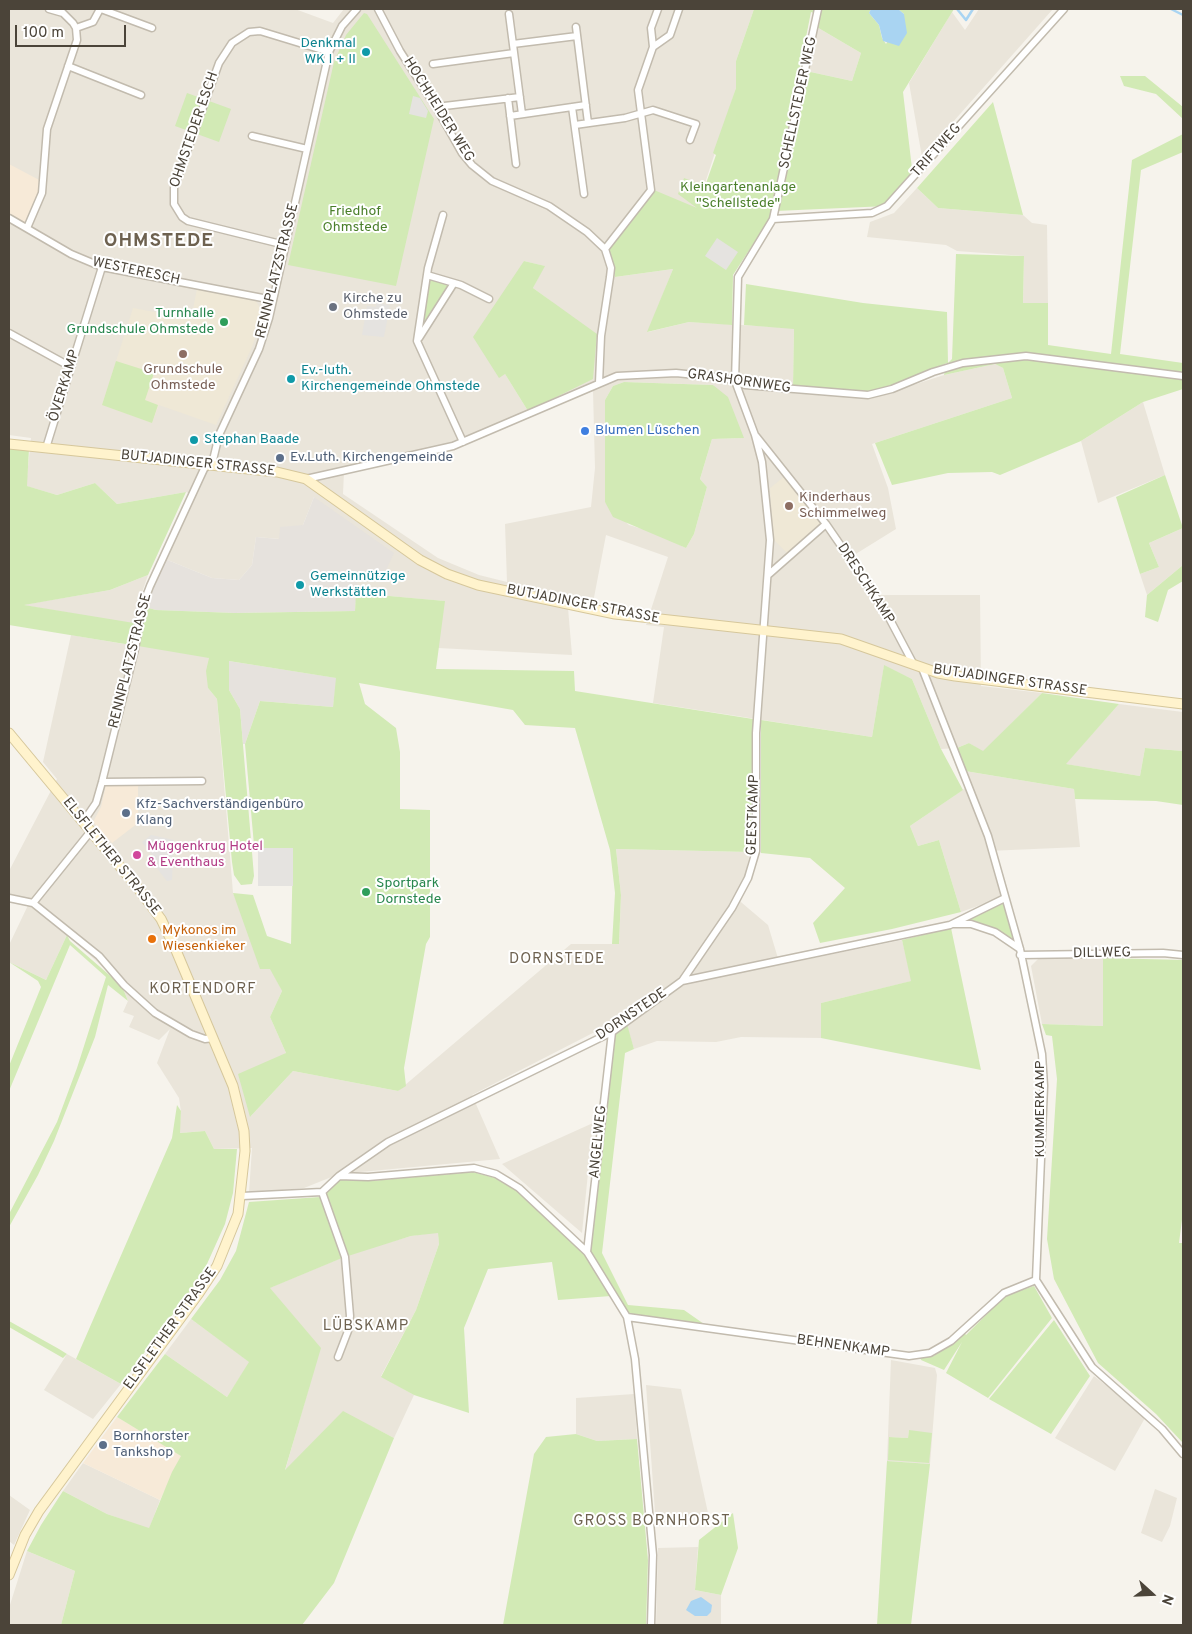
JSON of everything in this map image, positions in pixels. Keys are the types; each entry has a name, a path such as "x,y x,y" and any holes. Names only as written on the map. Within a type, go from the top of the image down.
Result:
{"street":[{"path":"27,228 42,193 47,129 77,40 76,28 68,17 50,9"},
{"path":"76,28 93,22 100,9 152,28"},
{"name":"RENNPLATZSTRASSE","path":"83,822 96,804 135,648 139,623 150,586 204,469 213,460 222,427 259,348 273,300 330,52 342,26 357,9"},
{"name":"HOCHHEIDER WEG","path":"378,9 400,51 436,107 462,153 481,174 502,187 549,206 587,232 605,249"},
{"path":"599,382 601,336 611,268 605,249 651,190 638,90 654,47 651,28 658,9"},
{"path":"654,47 670,35 679,9"},
{"name":"SCHELLSTEDER WEG","path":"765,630 770,540 767,489 755,435 735,381 738,277 773,219 818,9"},
{"name":"TRIFTWEG","path":"773,219 872,213 887,206 1064,9"},
{"path":"509,14 522,114"},
{"path":"576,28 588,123"},
{"name":"OHMSTEDER ESCH","path":"285,245 188,221 182,217 174,204 174,188 217,68 232,43 249,32 260,31 330,52"},
{"path":"513,44 578,36"},
{"path":"433,64 514,53"},
{"path":"68,66 141,95"},
{"path":"436,107 520,97"},
{"path":"508,98 516,164"},
{"path":"510,116 586,105"},
{"path":"572,107 584,194"},
{"path":"575,125 625,118 653,110 696,124 690,140"},
{"path":"252,136 307,149"},
{"path":"444,215 427,275 417,341 463,442"},
{"name":"WESTERESCH","path":"9,218 71,254 102,267 273,300"},
{"name":"ÖVERKAMP","path":"46,448 102,267"},
{"path":"427,275 454,283 489,299"},
{"path":"417,341 454,283"},
{"path":"9,333 71,367"},
{"name":"GRASHORNWEG","path":"306,479 424,454 463,442 616,376 676,373 725,378 745,385 868,395 892,389 933,372 963,364 1026,356 1183,376"},
{"name":"DRESCHKAMP","path":"755,435 826,524 887,614 918,666"},
{"name":"BUTJADINGER STRASSE","path":"9,444 277,472 306,479 420,560 446,574 478,585 615,614 841,639 918,666 955,676 1183,704"},
{"path":"768,575 826,524"},
{"name":"GEESTKAMP","path":"682,981 732,908 748,878 756,851 756,733 765,630"},
{"name":"KUMMERKAMP","path":"918,666 988,836 1020,952 1042,1054 1044,1086 1036,1280"},
{"name":"ELSFLETHER STRASSE","path":"9,733 161,919 214,1038 233,1086 244,1132 242,1196 228,1242 210,1277 38,1512 22,1543 9,1575"},
{"path":"102,782 202,781"},
{"path":"33,903 91,831"},
{"path":"9,898 33,903 99,956 124,985 155,1013 191,1034 205,1039 214,1038"},
{"name":"DORNSTEDE","path":"950,924 1005,898"},
{"name":"DORNSTEDE","path":"322,1192 339,1176 388,1142 612,1032 682,981 950,924 971,924 995,932 1020,952"},
{"name":"DILLWEG","path":"1020,952 1163,953 1183,955"},
{"name":"ANGELWEG","path":"587,1252 612,1032"},
{"path":"339,1176 368,1177 474,1168 496,1174 519,1188 587,1252 627,1318 635,1359 653,1555 650,1625"},
{"path":"242,1196 322,1192 345,1257 350,1316 348,1331 338,1357"},
{"path":"1036,1280 1092,1367 1162,1429 1183,1454"},
{"name":"BEHNENKAMP","path":"627,1318 909,1356 930,1353 951,1341 1004,1293 1036,1280"}],"shaded area":[{"path":"9,9 295,9 333,23 344,9 754,9 736,61 736,88 697,208 608,249 615,277 673,269 648,332 689,322 794,328 793,393 870,399 944,375 995,364 1003,368 1012,398 872,444 888,488 896,529 846,560 870,595 980,595 981,686 1042,693 983,752 969,743 957,748 941,749 912,679 884,666 872,737 653,703 664,627 646,625 668,557 606,535 591,613 568,608 572,655 438,648 444,601 356,593 358,577 314,497 303,525 280,539 256,537 252,565 239,580 212,578 165,559 194,496 186,492 117,504 95,483 57,495 26,486 31,438 9,435","holes":["524,261 544,266 533,288 552,302 528,411 505,374","624,382 713,385 743,438 712,439 700,479 707,487 694,534 686,548 653,532 629,525 605,502 605,400 613,386","593,391 595,468 591,507 505,524 507,582 479,575 438,558 343,494 344,472 394,463 454,448"]},
{"path":"979,9 1053,9 922,157 909,83 952,12 965,30"},
{"path":"815,26 861,53 852,81 806,71"},
{"path":"413,96 420,98 428,111 426,118 409,114"},
{"path":"9,164 43,182 27,228 9,218"},
{"path":"917,188 938,208 1023,215 1032,223 1047,225 1048,303 1023,303 1024,256 957,251 946,245 867,237 870,222 894,213"},
{"path":"717,238 738,252 726,270 705,256"},
{"name":"Grundschule Ohmstede","path":"197,289 256,301 263,313 252,347 216,425 159,405 152,423 102,405 133,308 191,319"},
{"path":"376,303 390,305 384,337 362,335 367,306 376,307"},
{"path":"1143,402 1165,475 1098,503 1081,441"},
{"name":"Kinderhaus Schimmelweg","path":"785,476 821,523 788,554 773,539 770,488"},
{"path":"314,497 394,553 381,581 358,578 355,611 235,613 156,610 145,607 165,559 212,578 239,580 252,565 256,537 279,539 280,527 303,525"},
{"path":"1183,528 1183,565 1147,595 1140,574 1159,567 1149,543"},
{"path":"148,575 138,604 145,607 209,658 208,688 217,699 233,893 282,991 270,1017 286,1053 250,1117 293,1071 398,1091 571,944 619,944 621,895 616,849 750,852 745,877 735,897 768,925 780,965 902,940 912,981 821,1003 821,1038 741,1037 716,1042 657,1041 634,1049 624,1017 472,1095 500,1159 339,1174 304,1188 249,1193 252,1148 214,1149 205,1131 179,1133 181,1112 179,1098 157,1063 170,1029 159,1040 129,1027 134,1016 123,1012 128,1001 121,983 67,935 46,980 9,962 9,945 31,899 9,894 9,871 57,779 43,762 71,635 130,645 134,624 22,605 110,590"},
{"path":"229,661 337,678 333,707 260,701 245,744 243,744 240,709 229,690"},
{"path":"1119,704 1183,712 1183,751 1145,748 1140,776 1065,764"},
{"path":"965,771 1074,789 1080,847 988,851 1003,897 961,912 939,840 918,846 910,826 970,785"},
{"path":"106,785 138,785 138,823 112,843 93,822 101,807"},
{"path":"151,835 174,840 172,880 167,881 163,876 150,859 153,856 142,842"},
{"path":"258,848 293,848 293,886 258,886"},
{"path":"1039,958 1103,958 1103,1026 1042,1024 1031,966"},
{"path":"593,1123 582,1233 502,1164"},
{"path":"438,1232 439,1244 416,1310 381,1376 414,1395 394,1438 343,1412 285,1471 320,1348 269,1288 353,1253 411,1236"},
{"path":"191,1319 250,1362 227,1397 165,1354"},
{"path":"67,1354 121,1384 93,1419 44,1390"},
{"path":"891,1360 935,1368 937,1375 930,1464 887,1461","holes":["909,1430 929,1463 889,1437 908,1438"]},
{"path":"1094,1376 1145,1418 1115,1471 1055,1438"},
{"path":"646,1385 681,1389 708,1513 656,1527"},
{"path":"634,1394 637,1439 597,1441 576,1434 576,1398"},
{"path":"117,1417 182,1456 160,1500 83,1463"},
{"path":"83,1463 160,1500 149,1529 107,1514 63,1491"},
{"path":"1155,1489 1177,1498 1170,1526 1162,1542 1141,1533"},
{"path":"9,1495 30,1510 14,1545 9,1541"},
{"path":"698,1547 695,1590 721,1595 721,1625 656,1625 658,1548"},
{"path":"27,1551 75,1571 61,1625 9,1625 9,1608"}],"green space":[{"name":"Kleingartenanlage \"Schellstede\"","path":"754,9 871,9 869,13 879,25 882,38 886,44 904,14 898,9 954,9 903,92 913,177 887,206 776,211 806,71 852,81 861,53 815,26 817,14 811,12 770,218 733,275 732,325 689,322 647,332 673,269 615,277 608,249 654,190 697,208 678,194 684,178 705,186 716,155 713,153 736,88 736,61"},
{"name":"Friedhof Ohmstede","path":"364,13 367,14 434,119 396,286 288,265 334,62 346,35"},
{"path":"1120,76 1145,76 1183,107 1183,119 1156,94 1124,86"},
{"path":"187,93 231,109 219,142 175,126"},
{"path":"993,102 1023,215 938,208 917,188"},
{"path":"1183,134 1183,152 1141,170 1120,354 1183,363 1183,389 1143,402 1081,441 1000,475 992,472 948,473 892,485 875,443 1012,398 1003,368 995,364 944,375 947,363 882,390 859,392 793,386 794,329 744,325 746,284 863,303 947,312 948,363 952,359 956,254 1024,256 1023,303 1048,303 1048,345 1111,354 1132,160"},
{"path":"524,261 545,266 533,288 597,334 593,379 528,411 505,374 499,378 473,337"},
{"path":"429,279 450,285 421,329"},
{"path":"116,361 154,373 145,400 158,405 152,423 102,405"},
{"path":"624,382 713,385 728,397 744,438 712,439 700,479 707,487 694,534 686,548 613,517 605,502 605,400 613,386"},
{"path":"9,447 29,449 27,486 57,495 95,483 117,504 186,492 148,575 110,590 24,605 134,623 131,645 9,625"},
{"path":"1165,475 1183,528 1149,543 1159,567 1140,574 1116,497"},
{"path":"1183,565 1183,581 1168,590 1158,622 1145,617 1147,595"},
{"path":"356,593 445,601 436,669 574,671 575,691 753,719 750,852 616,849 621,895 619,944 612,944 615,893 610,850 575,728 525,725 513,710 359,683 365,704 396,728 400,752 400,809 430,810 430,937 426,944 404,1068 406,1086 398,1091 293,1071 250,1117 238,1074 286,1053 270,1017 282,991 270,969 260,969 233,893 253,895 267,936 291,944 293,849 258,848 254,845 245,744 260,701 333,707 336,678 229,661 229,690 240,709 254,876 252,884 241,885 234,875 232,862 217,699 208,688 206,671 209,658 138,646 145,607 156,610 235,613 355,611"},
{"path":"884,665 912,679 941,749 963,790 910,826 918,846 939,840 961,912 892,929 820,943 813,923 845,888 810,858 761,853 761,720 872,737"},
{"path":"1042,693 1119,704 1066,764 1140,776 1145,748 1183,751 1183,805 1156,801 1075,799 1074,789 965,771 957,748 969,743 983,751"},
{"path":"1004,903 1016,944 962,921"},
{"path":"951,928 981,1070 821,1038 821,1003 911,981 902,940"},
{"path":"67,935 70,941 122,986 128,1001 108,985 95,1037 54,1141 38,1175 9,1227 9,1214 57,1122 77,1068 106,977 70,945 9,1091 9,1066 41,987 38,981 9,962 46,980"},
{"path":"1103,958 1183,960 1183,1212 1179,1243 1183,1243 1183,1443 1156,1414 1098,1363 1054,1279 1047,1239 1057,1079 1052,1036 1046,1035 1042,1024 1103,1026"},
{"path":"627,1024 634,1049 625,1053 602,1253 628,1305 684,1310 704,1324 629,1316 590,1252 614,1033"},
{"path":"177,1105 181,1111 180,1133 205,1131 214,1149 237,1149 233,1193 225,1224 202,1275 121,1384 76,1359 172,1138"},
{"path":"473,1172 495,1178 519,1192 586,1254 611,1296 558,1300 552,1262 488,1269 464,1328 469,1413 414,1395 381,1377 416,1310 439,1244 438,1233 411,1236 348,1256 325,1194 341,1178 370,1181"},
{"path":"320,1197 342,1258 270,1288 321,1348 285,1470 343,1411 394,1438 334,1583 302,1625 61,1625 75,1571 27,1551 41,1525 63,1491 107,1514 149,1528 172,1472 181,1456 117,1417 165,1354 227,1397 249,1362 191,1319 220,1280 236,1251 249,1202"},
{"path":"1034,1286 1052,1318 988,1398 946,1373 962,1342 944,1370 921,1360 920,1357 934,1356 964,1332 966,1335 1005,1296"},
{"path":"1054,1320 1090,1376 1051,1434 989,1399"},
{"path":"9,1321 67,1354 63,1358 9,1327"},
{"path":"909,1430 932,1433 929,1463 888,1460 889,1437 908,1438"},
{"path":"576,1434 597,1441 637,1439 648,1560 646,1625 503,1625 534,1454 546,1437"},
{"path":"887,1461 930,1464 911,1625 877,1625"},
{"path":"733,1513 738,1548 721,1595 695,1590 699,1540"}],"water":[{"path":"871,9 898,9 904,14 907,33 899,46 883,41 879,25 869,13"},
{"path":"701,1597 712,1605 711,1612 707,1616 695,1616 686,1610 691,1601"}],"waterway":[{"path":"957,9 966,20 973,9"},
{"path":"1171,9 1183,15"}],"place":[{"name":"Denkmal WK I + II","path":"366,52"},
{"name":"Kirche zu Ohmstede","path":"333,307"},
{"name":"Turnhalle Grundschule Ohmstede","path":"224,322"},
{"name":"Grundschule Ohmstede","path":"183,354"},
{"name":"Ev.-luth. Kirchengemeinde Ohmstede","path":"291,379"},
{"name":"Blumen Lüschen","path":"585,431"},
{"name":"Stephan Baade","path":"194,440"},
{"name":"Ev.Luth. Kirchengemeinde","path":"280,458"},
{"name":"Kinderhaus Schimmelweg","path":"789,506"},
{"name":"Gemeinnützige Werkstätten","path":"300,585"},
{"name":"Kfz-Sachverständigenbüro Klang","path":"126,813"},
{"name":"Müggenkrug Hotel & Eventhaus","path":"137,855"},
{"name":"Sportpark Dornstede","path":"366,892"},
{"name":"Mykonos im Wiesenkieker","path":"152,939"},
{"name":"Bornhorster Tankshop","path":"103,1445"}],"district":[{"name":"OHMSTEDE","path":"159,242"},
{"name":"DORNSTEDE","path":"557,960"},
{"name":"KORTENDORF","path":"203,990"},
{"name":"LÜBSKAMP","path":"366,1327"},
{"name":"GROSS BORNHORST","path":"652,1522"}]}
